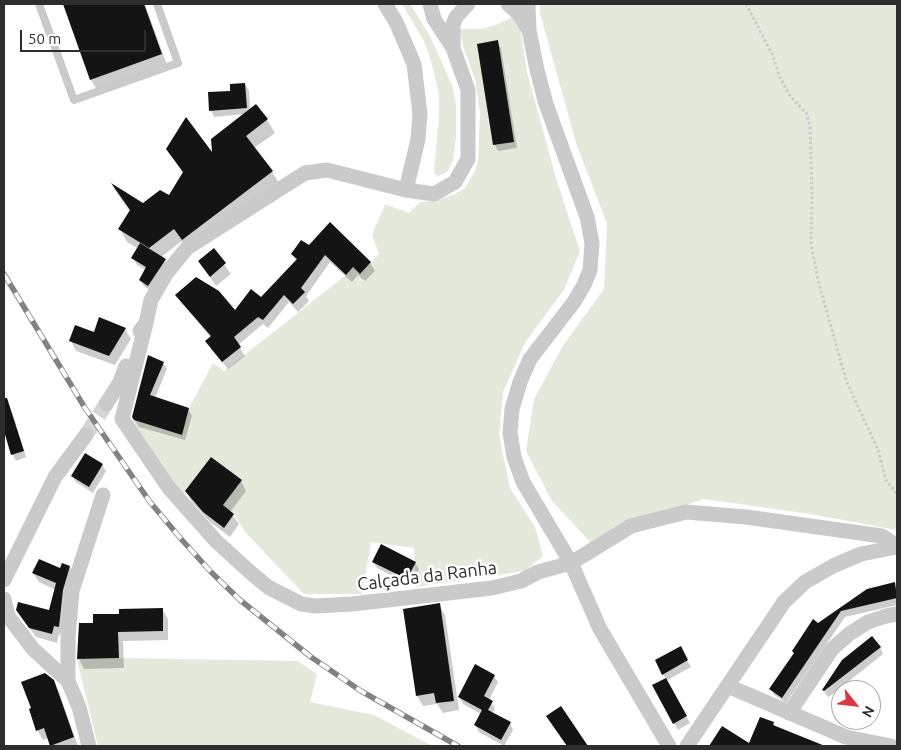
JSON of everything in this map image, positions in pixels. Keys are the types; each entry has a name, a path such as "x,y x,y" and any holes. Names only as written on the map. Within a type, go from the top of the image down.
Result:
{"street":[{"path":"385,4 396,22 414,64 420,114 418,139 406,190"},
{"path":"430,4 434,19 453,48"},
{"path":"453,48 453,25 456,17 468,4"},
{"path":"508,4 520,14 529,30"},
{"path":"528,4 529,30 546,104 587,217 592,243 590,270 584,285 574,302 530,359 520,382 512,409 510,432 514,457 523,482 571,563 600,629 669,746"},
{"name":"Calçada da Ranha","path":"453,48 468,90 468,159 455,182 434,194 406,190 327,170 305,173 187,248 166,274 151,300 126,425 170,488 216,540 268,587 301,604 316,606 352,604 492,588 521,581 538,572 571,563 631,526 686,512 746,517 882,536 897,546"},
{"path":"106,404 120,382 136,335 146,323"},
{"path":"4,580 55,477 86,435"},
{"path":"89,746 79,707 68,681 68,637 72,591 103,495"},
{"path":"687,746 784,602 805,582 833,566 861,554 897,546"},
{"path":"4,599 8,616 33,649 68,681"},
{"path":"789,713 832,649 849,634 868,622 897,614"},
{"path":"728,686 789,713 844,742 891,746"},
{"path":"78,746 79,707"}],"lane":[{"path":"38,4 74,100 178,63 157,4"}],"path":[{"path":"746,4 772,54 780,78 791,97 806,113 810,125 811,244 818,280 846,380 878,450 886,480 897,494"}],"shaded area":[{"path":"402,4 410,4 429,34 452,85 456,104 456,137 453,161 447,172 439,176 434,171 439,95 424,41"},
{"path":"540,4 897,4 897,530 810,514 704,499 617,529 591,543 552,501 526,451 534,399 562,347 604,289 607,224 576,143 540,13"},
{"path":"514,16 520,27 527,72 556,178 580,251 564,290 526,341 503,392 499,435 510,488 535,527 543,556 525,571 416,587 414,548 371,542 362,594 304,594 245,532 234,514 223,505 241,480 211,457 181,496 126,418 182,434 189,408 213,363 224,371 346,275 353,267 360,274 379,254 372,235 385,204 409,213 420,202 435,201 455,194 465,188 475,171 478,161 480,113 475,79 459,31 461,29 482,29"},
{"path":"77,659 298,661 317,674 310,702 374,715 432,746 98,746"}],"building":[{"path":"63,4 144,4 162,54 90,80"},
{"path":"498,40 514,142 493,145 477,44"},
{"path":"245,83 247,108 209,111 208,92 230,91 230,84"},
{"path":"256,104 268,119 246,136 273,171 182,240 174,229 149,248 118,229 130,210 111,183 143,203 160,190 169,195 183,172 166,149 186,117 212,152 211,139"},
{"path":"330,222 371,262 360,274 353,267 346,275 325,255 301,288 305,292 293,304 284,295 263,320 258,317 234,337 241,347 222,362 205,341 211,336 175,295 196,277 219,291 235,310 251,289 261,297 297,259 291,254 301,240 309,245"},
{"path":"140,243 166,259 148,286 139,280 146,267 131,258"},
{"path":"214,248 226,263 210,277 198,261"},
{"path":"99,317 126,328 109,356 69,341 75,325 94,332"},
{"path":"148,355 164,362 150,395 189,408 182,435 134,420 132,417"},
{"path":"4,398 7,398 24,451 11,455 4,431"},
{"path":"85,453 103,464 89,487 71,476"},
{"path":"211,457 242,480 223,505 234,514 224,528 203,512 185,491"},
{"path":"381,544 416,562 407,579 372,562"},
{"path":"39,559 60,568 62,563 70,566 63,590 59,627 54,626 52,634 29,628 16,610 18,602 49,610 56,583 32,573"},
{"path":"895,582 897,598 841,611 782,698 769,689 794,653 792,651 813,619 818,623 867,589"},
{"path":"440,603 454,701 436,703 434,693 416,696 403,609"},
{"path":"163,608 163,631 118,632 119,658 77,659 79,623 93,623 93,614 119,614 119,609"},
{"path":"872,636 881,647 838,680 831,680 831,686 824,691 822,690 842,660"},
{"path":"681,646 688,660 662,675 655,660"},
{"path":"475,664 495,675 484,696 493,701 488,710 511,722 501,740 474,725 482,710 458,697"},
{"path":"45,673 54,680 74,737 50,746 44,728 36,731 29,709 31,708 21,682"},
{"path":"666,678 687,716 673,724 652,685"},
{"path":"561,706 588,746 567,746 546,716"},
{"path":"760,717 774,722 773,725 825,746 709,746 722,726 749,743"}],"tunnel":[{"path":"86,435 106,404"}],"railway":[{"path":"4,274 85,408 150,502 212,573 240,600 311,657 361,691 458,746"}]}
